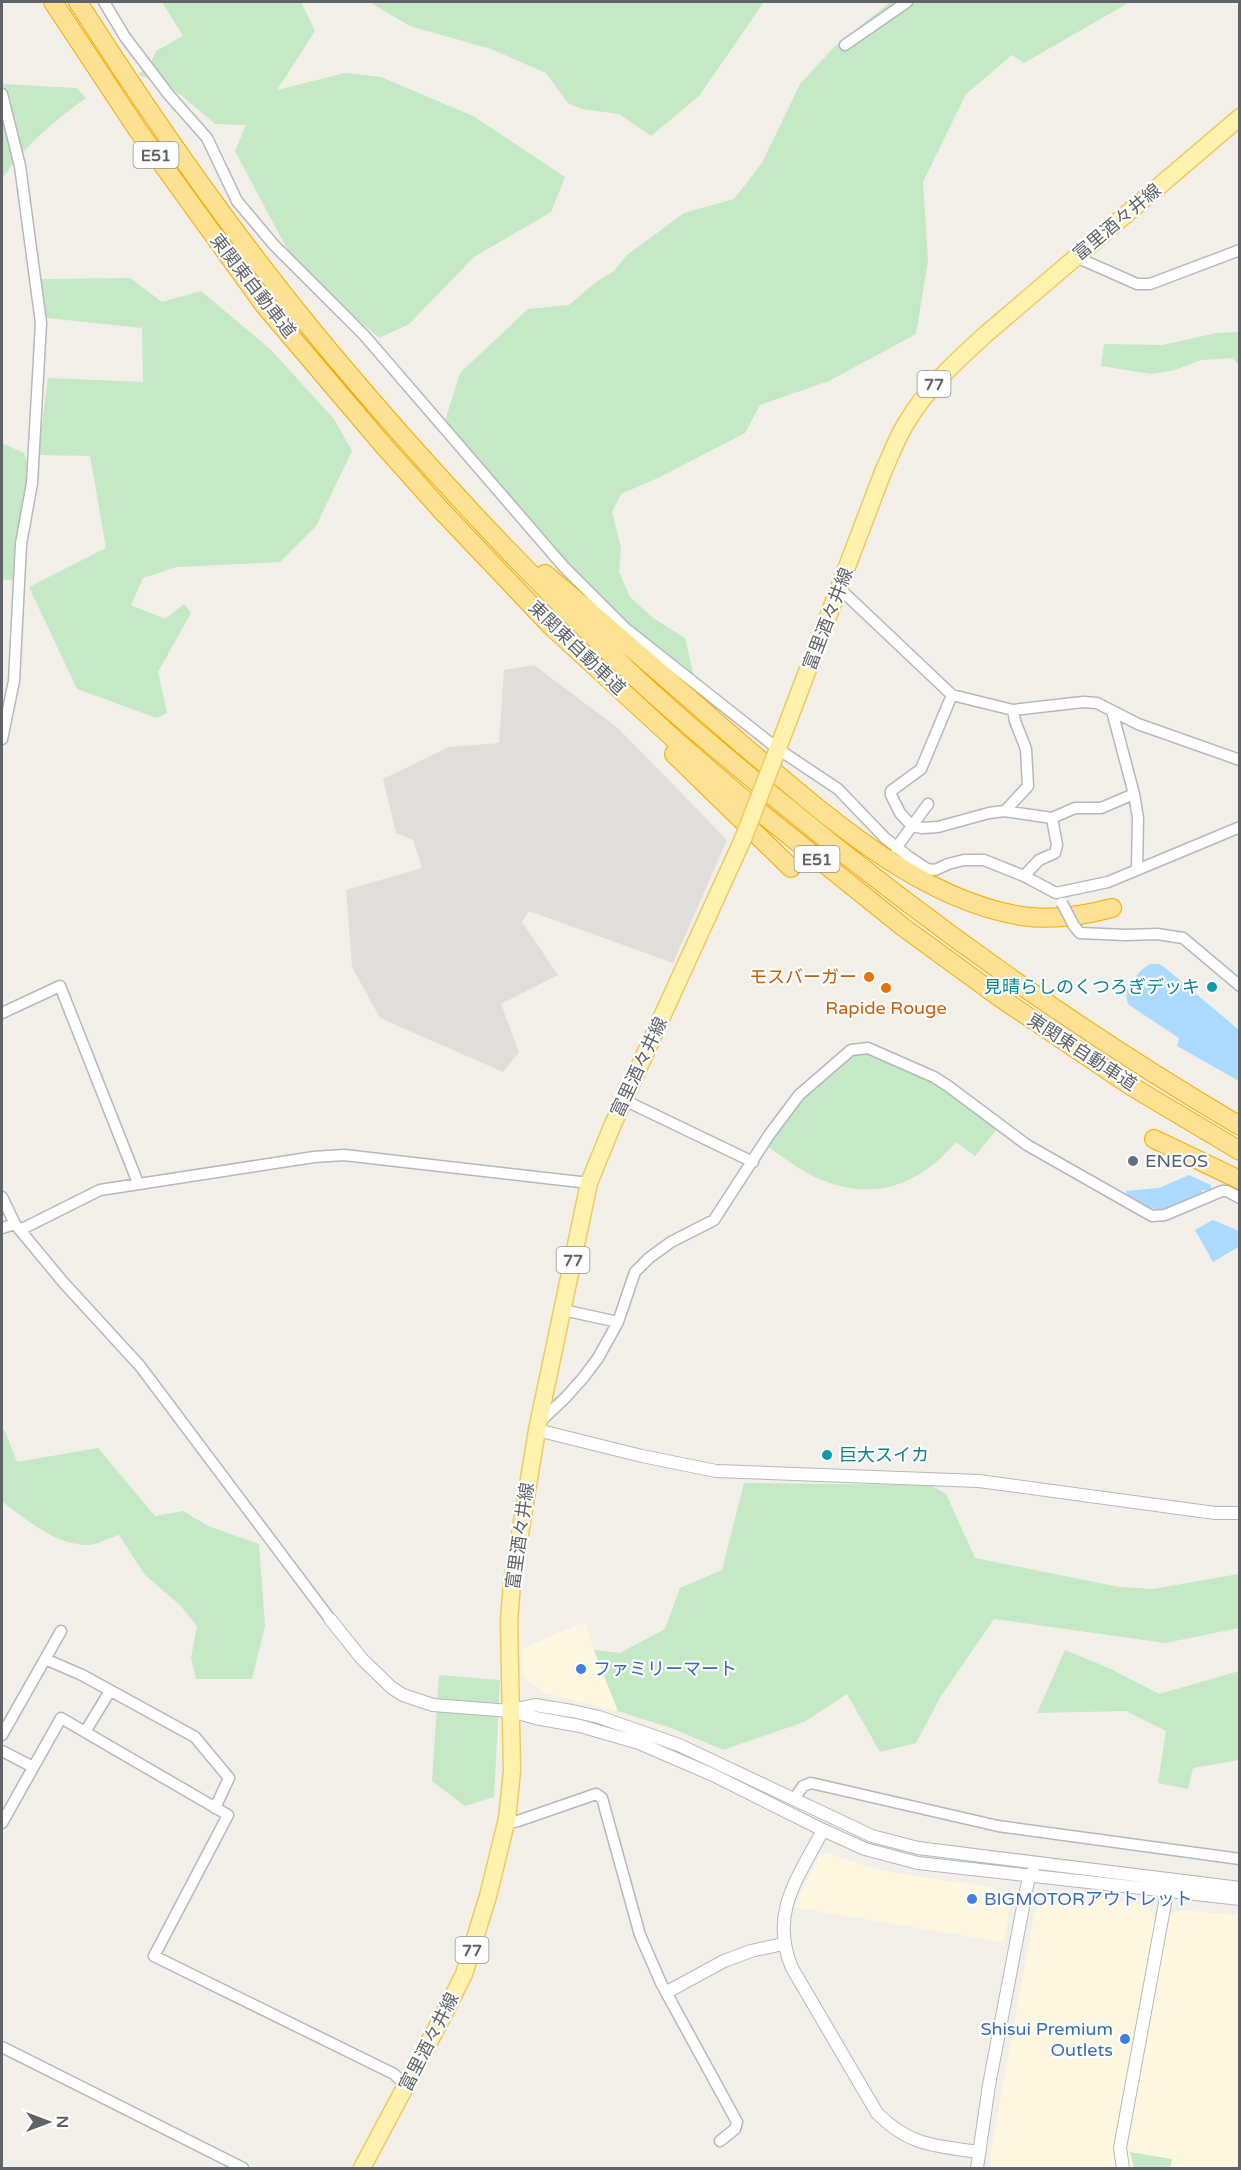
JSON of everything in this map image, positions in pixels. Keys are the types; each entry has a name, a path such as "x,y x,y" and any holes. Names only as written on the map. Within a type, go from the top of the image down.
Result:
{"highway":[{"name":"東関東自動車道","path":"54,2 137,129 264,305 441,510 551,626 740,796 903,927 999,998 1131,1086 1239,1151"},
{"name":"東関東自動車道","path":"78,2 153,116 228,222 330,352 472,514 614,657 695,730 837,849 914,909 1009,978 1141,1066 1239,1126"},
{"path":"472,514 567,592 808,800 880,855 960,898 1003,912 1021,916 1053,918 1112,908"},
{"path":"601,673 652,732 790,868"},
{"path":"1154,1139 1239,1180"}],"main road":[{"name":"富里酒々井線","path":"362,2169 464,1974 507,1819 512,1772 509,1621 512,1583 538,1423 589,1184 624,1100 743,838 883,472 904,426 949,367 1239,117"}],"street":[{"path":"104,2 130,44 169,95 207,138 237,201 274,245 364,335 564,567 625,628 776,752 838,789 896,848 927,869 935,870 964,860 984,860 1024,876 1056,893 1080,933 1157,934 1183,938 1239,986"},
{"path":"844,45 907,2"},
{"path":"2,94 20,166 41,323 32,483 21,544 14,681 2,739"},
{"path":"1076,256 1137,284 1150,284 1239,250"},
{"path":"839,588 952,695 1013,710 1083,702 1097,703 1138,724 1239,760"},
{"path":"952,695 921,769 891,791 900,813 912,826 921,828 938,826 989,813 1005,812 1053,818 1075,808 1101,808 1134,794"},
{"path":"1005,812 1028,786 1026,749 1013,710"},
{"path":"1112,711 1138,818 1137,870"},
{"path":"896,848 928,804"},
{"path":"1024,876 1039,860 1055,853 1057,844 1053,818"},
{"path":"1056,893 1097,886 1239,826"},
{"path":"2,1013 60,986 138,1183"},
{"path":"538,1423 584,1378 598,1358 618,1322 635,1272 648,1258 671,1242 714,1220 769,1135 800,1095 851,1050 868,1048 941,1082 1027,1145 1152,1216 1165,1215 1222,1191 1227,1191 1239,1198"},
{"path":"624,1100 753,1162"},
{"path":"2,1228 18,1227 100,1190 314,1156 344,1155 589,1184"},
{"path":"2,1197 18,1227 63,1282 140,1366 362,1659 392,1688 403,1695 433,1706 511,1711 580,1726 639,1743 713,1775 865,1849 918,1863 1239,1899"},
{"path":"563,1310 618,1322"},
{"path":"538,1423 642,1456 716,1471 979,1481 1215,1513 1239,1513"},
{"path":"2,1735 61,1630"},
{"path":"45,1659 195,1737 229,1778 215,1808"},
{"path":"85,1732 110,1691"},
{"path":"511,1711 535,1705 599,1717 679,1745 872,1836 900,1845 1002,1860 1239,1888"},
{"path":"2,1823 61,1718 228,1815 154,1956 394,2074 406,2086"},
{"path":"2,1751 33,1767"},
{"path":"794,1799 803,1786 811,1783 998,1826 1239,1859"},
{"path":"507,1819 513,1822 518,1821 596,1794 602,1798 640,1935 661,1983 737,2122 735,2129 720,2141"},
{"path":"823,1830 787,1900 782,1921 783,1944 792,1968 877,2113 899,2133 921,2143 978,2152"},
{"path":"1002,1860 1019,1867 1029,1876"},
{"path":"977,2169 978,2152 1029,1876 1043,1864"},
{"path":"1123,2169 1120,2148 1167,1892"},
{"path":"667,1992 724,1961 752,1951 783,1944"},
{"path":"2,2047 243,2169"}],"shaded area":[{"path":"534,665 618,728 727,840 673,963 529,911 522,922 558,975 501,1004 519,1052 503,1072 380,1018 352,967 346,890 422,868 413,840 396,833 383,779 449,747 499,743 504,670"},
{"path":"584,1622 618,1711 545,1693 524,1677 522,1649"},
{"path":"826,1853 869,1867 901,1874 995,1888 1009,1909 1004,1942 794,1907 820,1855"},
{"name":"Shisui Premium Outlets","path":"1058,1894 1147,1905 1154,1916 1171,1916 1179,1910 1239,1915 1239,2168 988,2168 1035,1910"}],"green space":[{"path":"162,2 301,2 315,31 277,90 345,73 381,77 473,116 565,177 551,212 474,257 409,324 379,338 295,264 235,151 246,125 215,124 181,95 138,74 150,65 156,51 183,36"},
{"path":"369,2 764,2 699,96 651,136 619,114 582,109 568,103 546,73 491,49 410,26"},
{"path":"891,2 1130,2 1024,63 1012,55 966,94 923,182 928,260 916,334 829,381 760,405 745,433 660,477 621,494 612,512 621,548 619,572 630,597 653,618 685,638 696,686 681,694 660,685 627,653 580,591 496,492 444,424 460,373 528,309 569,305 596,282 614,271 627,255 684,213 734,199 762,163 800,84 835,46"},
{"path":"2,84 77,88 86,98 40,135 2,179"},
{"path":"130,278 162,302 201,291 270,349 334,419 352,451 316,526 280,562 177,567 143,578 131,605 165,619 184,604 191,613 158,672 167,713 157,718 77,689 29,587 106,548 90,456 38,455 48,378 143,382 142,328 38,317 41,279"},
{"path":"1239,332 1239,365 1232,358 1201,360 1175,370 1151,374 1101,366 1104,344 1163,345 1217,333"},
{"path":"2,443 24,453 31,475 19,580 2,580"},
{"path":"860,1051 932,1080 998,1128 975,1156 956,1142 926,1170 909,1180 874,1189 856,1189 836,1185 815,1177 768,1147 802,1098 852,1055"},
{"path":"2,1428 17,1462 98,1448 155,1516 183,1511 208,1526 259,1544 265,1626 252,1679 196,1679 191,1658 197,1626 180,1605 145,1575 119,1535 92,1545 65,1541 42,1530 2,1501"},
{"path":"744,1483 930,1485 946,1494 975,1558 1119,1587 1153,1589 1239,1574 1239,1628 1165,1643 994,1619 941,1696 916,1743 880,1752 847,1694 804,1722 723,1750 674,1729 618,1711 594,1650 620,1653 665,1629 680,1588 722,1570"},
{"path":"1065,1650 1111,1669 1159,1694 1239,1671 1239,1760 1193,1768 1188,1789 1158,1783 1166,1731 1126,1711 1037,1713"},
{"path":"439,1675 500,1680 494,1797 465,1806 432,1781"},
{"path":"1130,2152 1172,2159 1170,2168 1134,2168"}],"water":[{"path":"1150,964 1159,964 1164,967 1239,1030 1239,1081 1177,1046 1179,1038 1129,1005 1127,994 1132,982"},
{"path":"1189,1175 1211,1185 1211,1190 1202,1190 1202,1194 1180,1205 1165,1209 1149,1207 1127,1197 1126,1191 1159,1188"},
{"path":"1213,1220 1239,1231 1240,1246 1213,1262 1195,1230"}],"place":[{"name":"モスバーガー","path":"869,977"},
{"name":"見晴らしのくつろぎデッキ","path":"1212,987"},
{"name":"Rapide Rouge","path":"886,988"},
{"name":"ENEOS","path":"1133,1161"},
{"name":"巨大スイカ","path":"827,1455"},
{"name":"ファミリーマート","path":"581,1669"},
{"name":"BIGMOTORアウトレット","path":"972,1899"},
{"name":"Shisui Premium Outlets","path":"1125,2039"}]}
